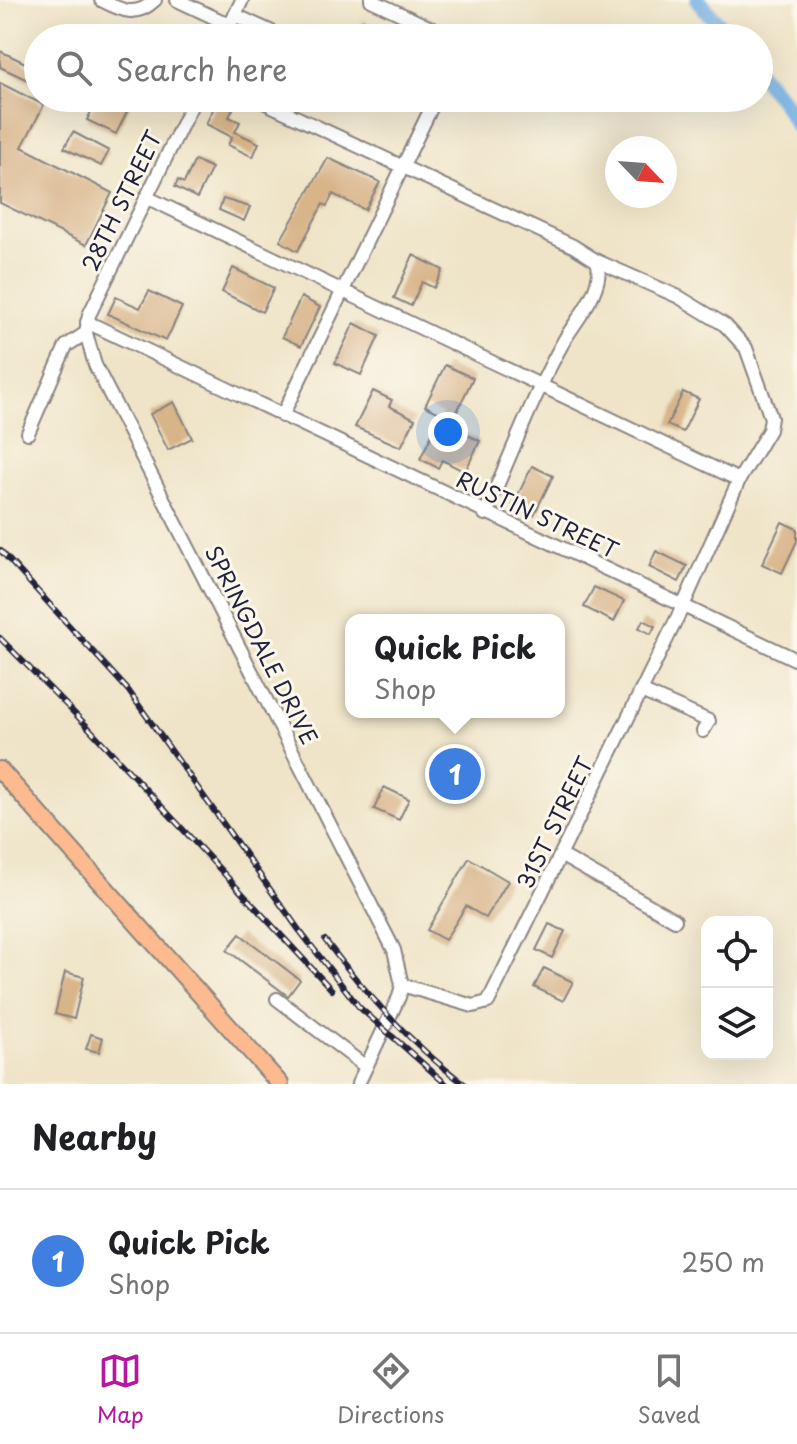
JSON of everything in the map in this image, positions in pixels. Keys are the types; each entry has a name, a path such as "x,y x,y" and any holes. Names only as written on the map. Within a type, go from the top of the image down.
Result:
{"main road":[{"path":"0,770 280,1084"}],"street":[{"path":"101,0 132,13 143,12 155,0"},
{"path":"177,0 245,24"},
{"path":"231,24 242,0"},
{"path":"371,0 422,24"},
{"name":"28TH STREET","path":"28,433 66,346 87,328 188,112"},
{"name":"31ST STREET","path":"286,112 573,246 597,261 698,308 725,325 746,348 771,418 763,442 739,480 683,606 488,1002 473,1006 402,985"},
{"path":"282,416 429,112"},
{"path":"146,197 739,480"},
{"path":"485,514 556,354 583,313 599,272 597,261"},
{"name":"RUSTIN STREET","path":"87,328 282,416 797,660"},
{"name":"SPRINGDALE DRIVE","path":"87,328 95,365 383,926 399,964 402,985"},
{"path":"641,691 709,721 703,731"},
{"path":"562,856 675,920"},
{"path":"358,1084 402,985"},
{"path":"277,999 366,1067"}],"building":[{"path":"0,51 24,62 24,78 0,67"},
{"path":"0,83 24,95 24,112 40,112 22,147 112,193 86,245 0,203"},
{"path":"91,112 127,112 116,134 87,120"},
{"path":"212,112 232,112 229,117 240,122 235,132 259,143 253,157 228,145 232,137 206,124"},
{"path":"73,132 109,151 101,166 64,148"},
{"path":"328,158 380,182 365,210 333,194 327,206 323,204 298,251 280,241"},
{"path":"195,160 212,168 197,198 175,187 178,180 184,183"},
{"path":"223,199 250,207 244,221 219,210"},
{"path":"413,255 443,270 434,288 422,282 411,306 394,298"},
{"path":"233,268 274,288 262,312 222,292"},
{"path":"149,291 182,307 166,341 108,314 116,297 140,308"},
{"path":"301,297 320,307 301,346 282,337"},
{"path":"354,323 379,336 361,375 335,363"},
{"path":"445,365 473,378 450,426 480,441 465,472 442,460 438,468 420,459 442,414 425,406"},
{"path":"373,391 392,400 389,406 415,419 401,447 355,427"},
{"path":"683,392 699,399 683,432 667,425"},
{"path":"174,402 192,438 168,450 150,414"},
{"path":"532,466 553,476 534,515 513,505"},
{"path":"782,522 797,529 797,541 782,573 762,564"},
{"path":"656,551 687,566 679,582 649,567"},
{"path":"594,587 624,601 614,622 584,607"},
{"path":"643,620 655,626 651,634 639,628"},
{"path":"384,787 409,799 399,820 374,809"},
{"path":"469,858 508,881 486,918 466,906 445,940 427,930"},
{"path":"549,924 565,931 552,958 536,950"},
{"path":"240,934 300,980 288,996 227,950"},
{"path":"544,968 573,982 563,1001 534,987"},
{"path":"65,972 84,977 74,1019 55,1014"},
{"path":"91,1034 103,1038 99,1052 86,1049"}],"waterway":[{"path":"698,0 718,24"},
{"path":"773,90 797,126"}],"railway":[{"path":"0,550 128,690 299,930 359,1007 446,1084"},
{"path":"0,638 86,725 332,990"},
{"path":"325,940 389,1016 464,1084"}],"place":[{"name":"Quick Pick","path":"455,774"}]}
